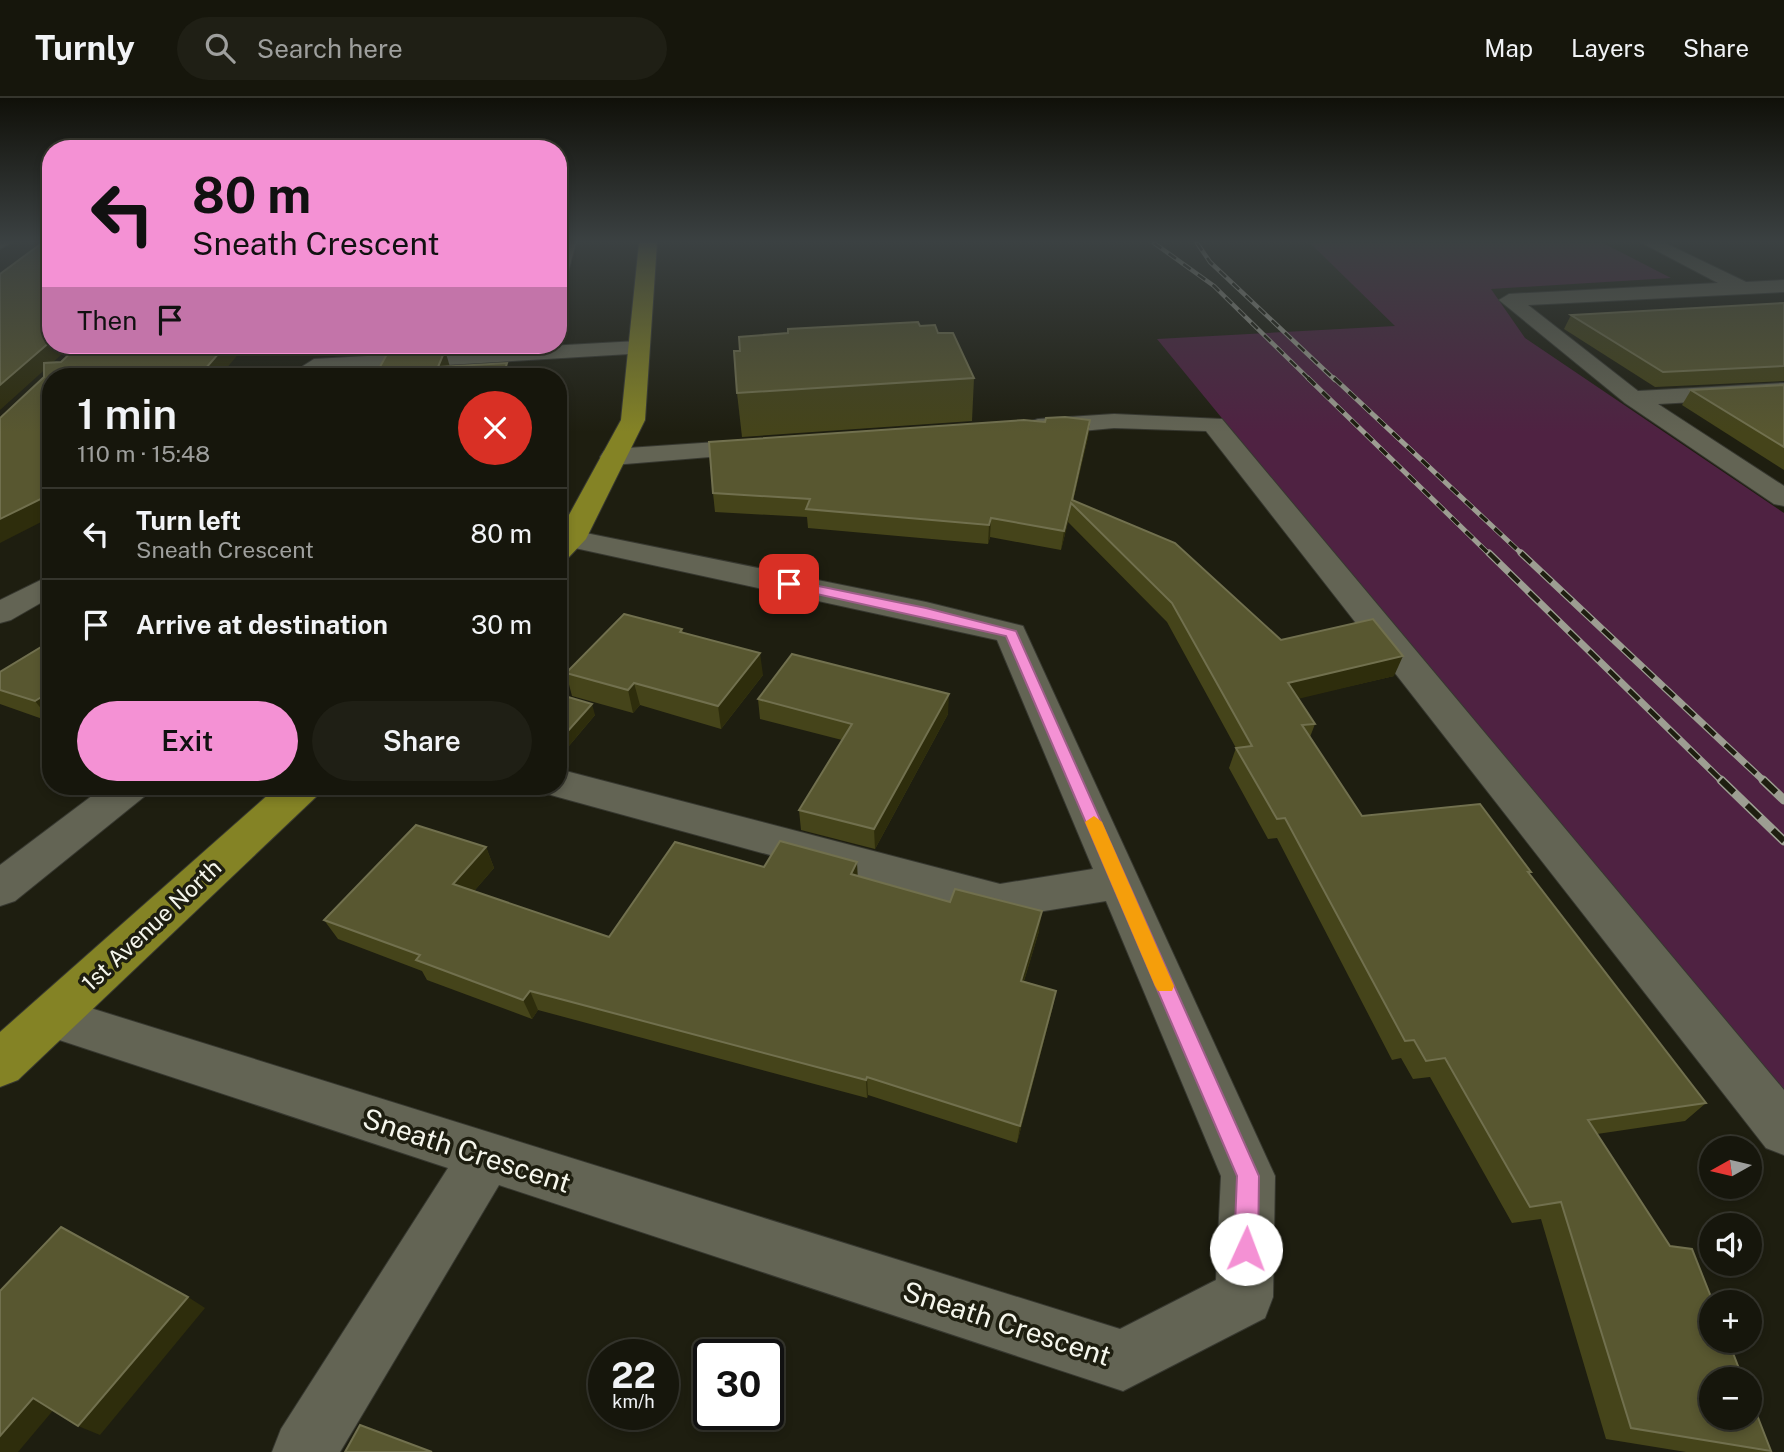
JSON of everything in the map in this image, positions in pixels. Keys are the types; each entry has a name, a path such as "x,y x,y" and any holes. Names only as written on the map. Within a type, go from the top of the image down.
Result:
{"main road":[{"path":"567,541 633,420 642,306"},
{"name":"1st Avenue North","path":"0,1064 293,795"}],"street":[{"path":"1517,306 1633,398 1784,498"},
{"path":"567,349 638,348"},
{"path":"342,368 485,354"},
{"path":"1633,398 1784,390"},
{"path":"1006,429 1114,421 1213,424 1784,1130"},
{"path":"613,457 791,445"},
{"name":"Sneath Crescent","path":"52,1017 1124,1360 1244,1297 1248,1176 1011,634 926,612 567,545"},
{"path":"0,613 42,589"},
{"path":"567,785 1000,901 1120,882"},
{"path":"0,889 120,795"},
{"path":"304,1452 486,1156"}],"shaded area":[{"path":"1375,306 1503,306 1525,338 1784,513 1784,1103 1157,339 1395,326"}],"building":[{"path":"0,306 42,306 42,349 0,385"},
{"path":"1727,306 1784,306 1784,366 1663,372 1571,315"},
{"path":"918,322 920,326 935,325 938,333 953,333 974,378 737,393 734,351 740,351 739,337 788,333 788,329"},
{"path":"69,354 218,354 206,368 44,368 44,363 61,362"},
{"path":"387,354 443,354 438,367 507,363 505,368 379,368"},
{"path":"42,379 42,498 0,519 0,418"},
{"path":"1784,385 1784,447 1691,390"},
{"path":"1046,418 1090,420 1072,500 1175,543 1281,640 1373,619 1403,656 1288,683 1315,724 1302,725 1362,816 1480,804 1531,872 1528,872 1706,1103 1588,1120 1670,1246 1692,1249 1699,1267 1699,1276 1703,1276 1708,1290 1699,1290 1699,1353 1733,1353 1738,1367 1699,1367 1699,1430 1762,1430 1762,1428 1771,1451 1631,1428 1561,1202 1530,1207 1445,1058 1426,1061 1414,1040 1405,1041 1285,818 1277,819 1236,748 1252,746 1172,603 1071,503 1064,531 991,518 989,525 806,509 810,499 713,493 709,442 1024,420 1045,422"},
{"path":"624,614 760,653 718,706 634,683 628,690 567,672"},
{"path":"42,646 42,697 35,701 0,690 0,672"},
{"path":"792,654 949,694 874,829 799,810 852,724 758,699"},
{"path":"567,697 592,704 567,732"},
{"path":"416,825 486,847 453,884 609,937 675,842 764,867 780,841 857,862 851,874 950,902 955,889 1042,911 1021,981 1056,991 1020,1126 867,1077 866,1080 530,991 523,1000 416,960 420,955 324,920"},
{"path":"61,1227 188,1297 78,1426 33,1398 0,1436 0,1291"},
{"path":"360,1425 432,1452 345,1452"}],"railway":[{"path":"1235,306 1310,380"},
{"path":"1257,306 1335,380"},
{"path":"1308,378 1490,555"},
{"path":"1334,378 1523,555"},
{"path":"1489,553 1723,782"},
{"path":"1521,553 1765,782"},
{"path":"1721,780 1784,841"},
{"path":"1763,780 1784,800"}],"slow traffic":[{"path":"1094,822 1165,986"}],"route":[{"path":"789,584 926,612 1011,634 1248,1176 1246,1249"}]}
